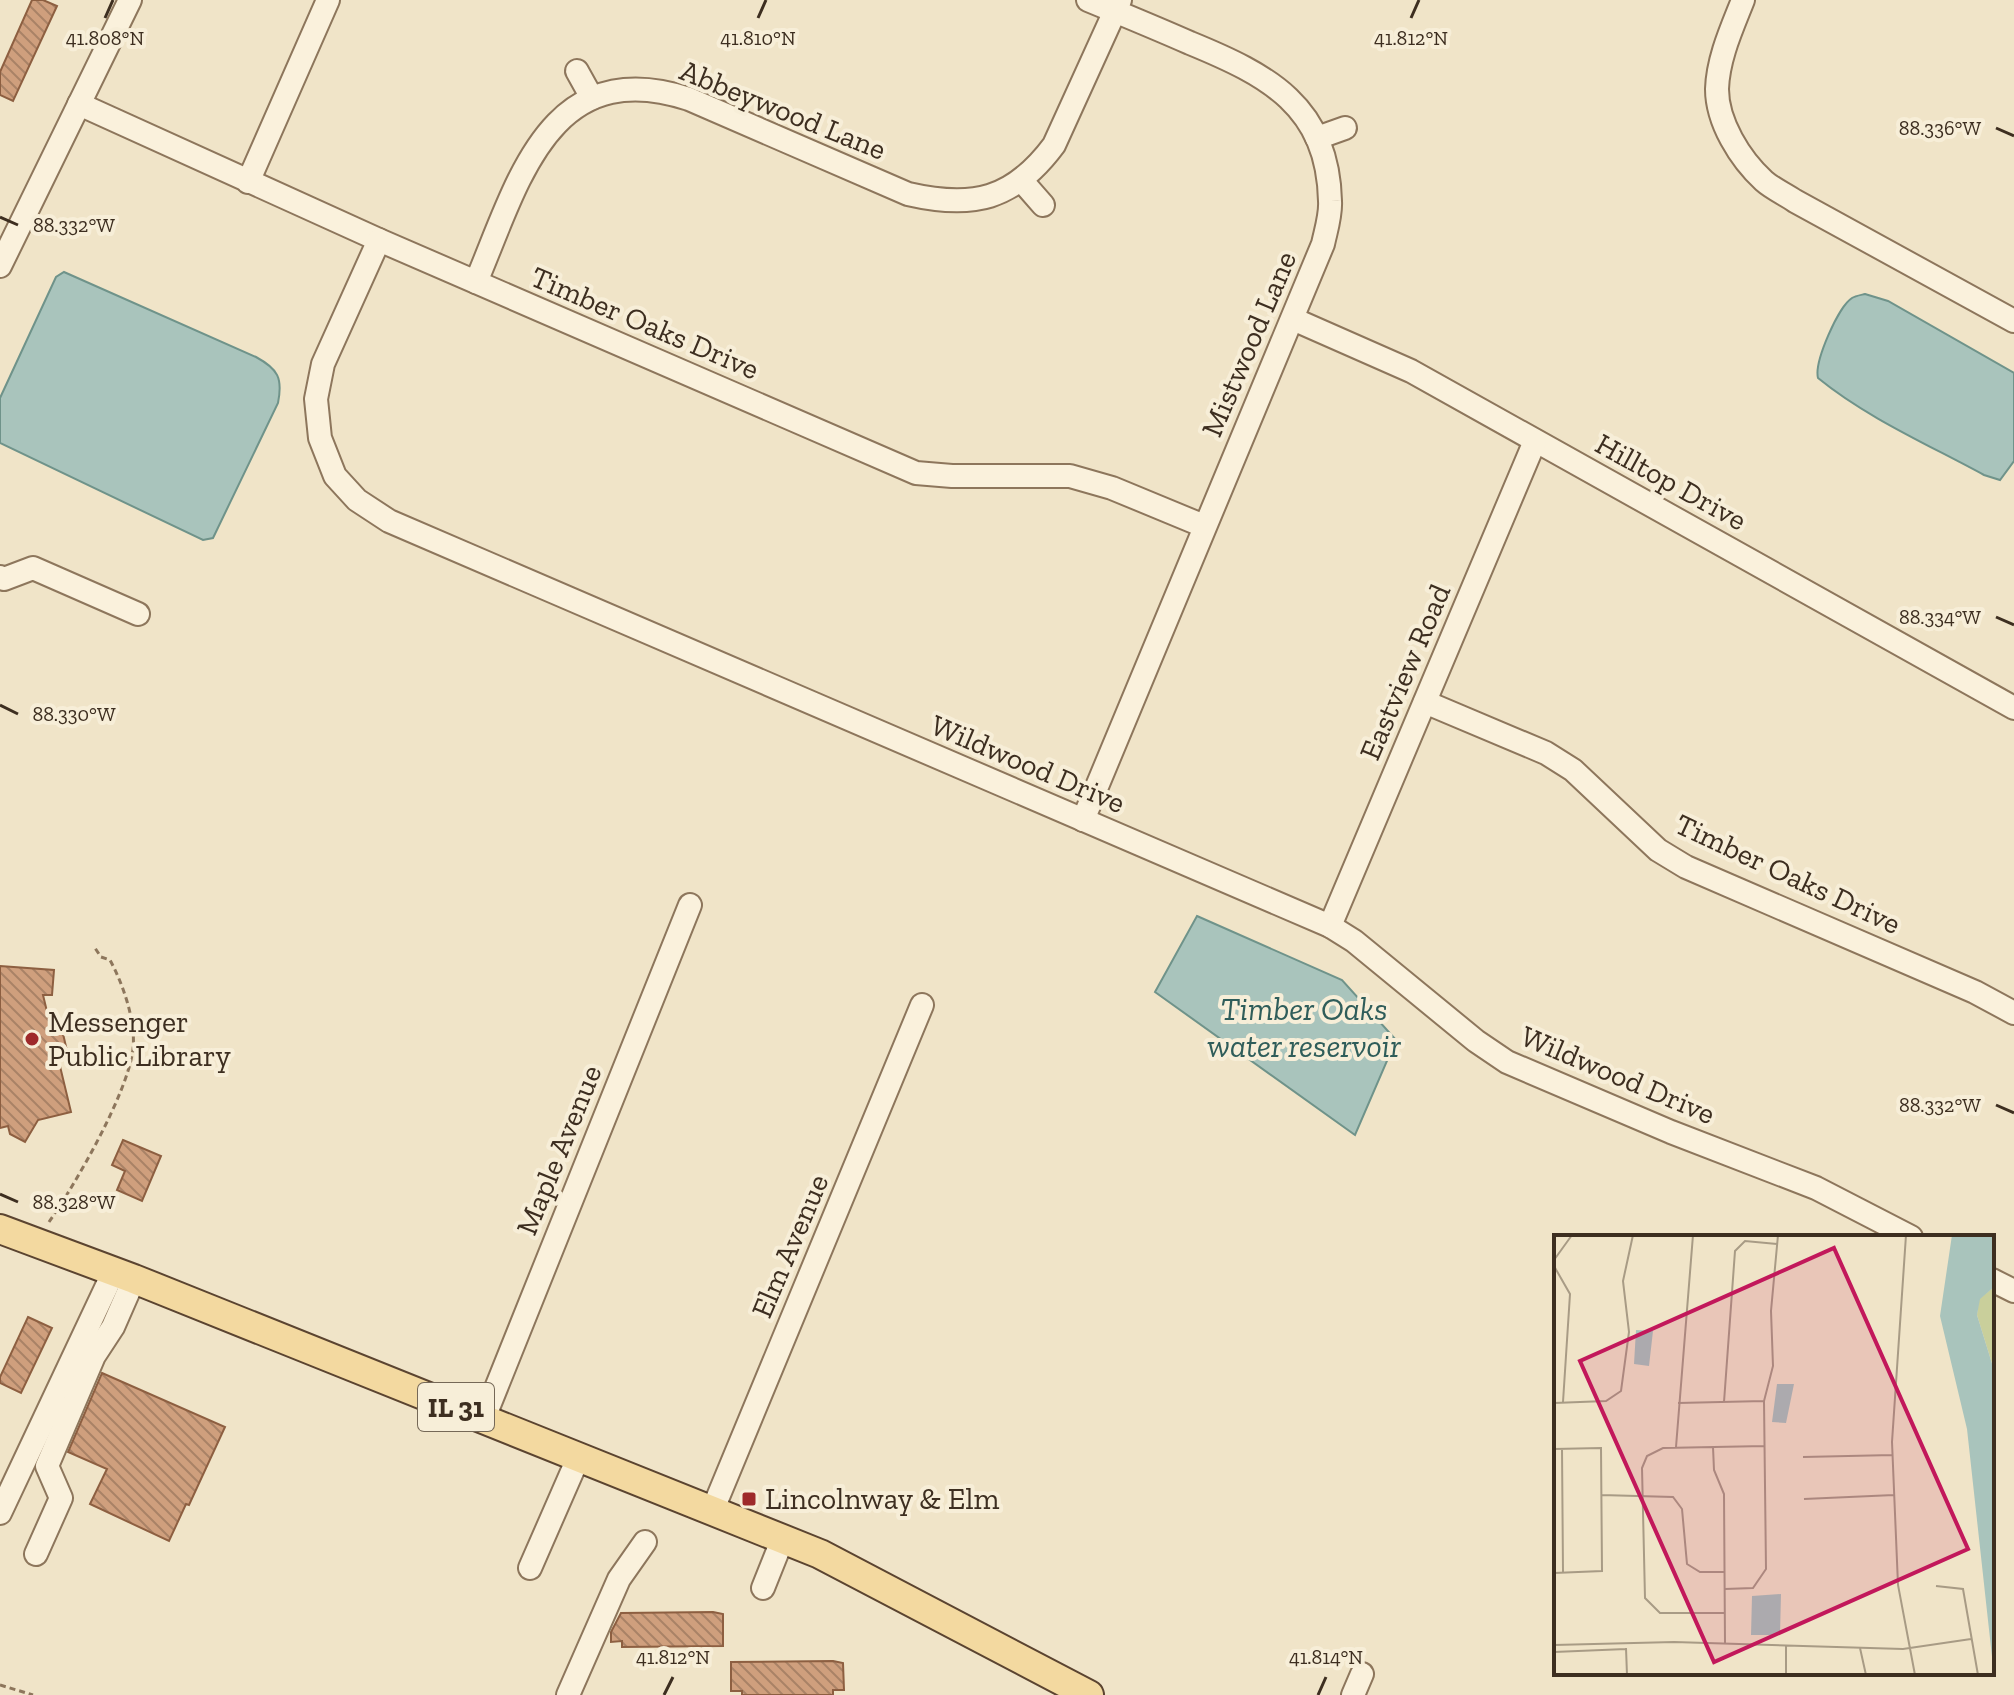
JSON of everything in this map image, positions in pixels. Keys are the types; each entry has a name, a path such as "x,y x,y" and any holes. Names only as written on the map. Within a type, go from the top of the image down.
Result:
{"main road":[{"name":"IL 31","path":"0,1229 124,1275 783,1538 907,1597 1089,1695"}],"street":[{"path":"0,266 130,0"},
{"path":"248,182 328,0"},
{"name":"Mistwood Lane","path":"1083,820 1293,319 1323,244 1331,204 1326,166 1317,138 1302,112 1265,78 1118,6 1088,0"},
{"path":"1743,0 1726,43 1717,90 1725,126 1741,155 1764,181 1795,201 2014,321"},
{"name":"Abbeywood Lane","path":"476,282 539,142 563,115 592,98 615,91 663,91 689,99 908,194 964,202 1005,191 1022,181 1054,145 1118,6"},
{"path":"577,71 592,98"},
{"name":"Timber Oaks Drive","path":"79,104 379,240 916,473 1070,476 1112,488 1204,526"},
{"path":"1317,138 1345,128"},
{"path":"1022,181 1043,205"},
{"name":"Wildwood Drive","path":"379,240 323,364 316,399 320,438 335,476 357,500 389,521 1330,926 1354,941 1476,1041 1507,1062 1671,1132 1816,1188 1907,1235"},
{"name":"Hilltop Drive","path":"1293,319 1411,371 2014,708"},
{"name":"Eastview Road","path":"1330,926 1535,441"},
{"path":"0,577 4,579 33,568 138,614"},
{"name":"Timber Oaks Drive","path":"1425,702 1546,753 1573,770 1658,850 1686,867 1975,992 2014,1013"},
{"name":"Maple Avenue","path":"484,1418 690,905"},
{"name":"Elm Avenue","path":"713,1509 922,1005"},
{"path":"0,1513 124,1275"},
{"path":"36,1554 61,1498 47,1466 94,1356 113,1327 124,1275"},
{"path":"1994,1281 2014,1291"},
{"path":"530,1568 579,1456"},
{"path":"763,1588 783,1538"},
{"path":"568,1695 619,1579 645,1542"},
{"path":"1353,1695 1362,1674"}],"path":[{"path":"46,1226 89,1156 126,1077 133,1047 124,985 110,960 101,957 95,948"},
{"path":"0,1685 33,1695"}],"water":[{"path":"64,272 256,357 277,375 280,387 278,403 213,538 203,540 0,443 0,398 56,277"},
{"path":"1865,294 1888,301 2014,373 2014,461 2000,480 1984,475 1899,430 1857,406 1818,378 1823,348 1834,323 1846,303"},
{"name":"Timber Oaks water reservoir","path":"1197,916 1342,980 1396,1040 1355,1135 1155,992"}],"building":[{"path":"32,0 43,0 57,6 13,101 0,95 0,72"},
{"name":"Messenger Public Library","path":"0,966 54,970 52,995 43,995 50,1024 60,1021 68,1055 58,1058 71,1112 38,1120 25,1142 10,1134 8,1126 0,1128"},
{"path":"123,1140 161,1156 142,1201 117,1190 125,1171 112,1165"},
{"path":"28,1317 52,1328 21,1393 0,1383 0,1377"},
{"path":"102,1373 225,1427 169,1541 90,1504 107,1469 68,1452"},
{"path":"621,1613 723,1614 723,1646 622,1647 622,1641 611,1642 611,1632"},
{"path":"731,1662 843,1663 844,1690 833,1690 833,1695 742,1695 742,1691 731,1691"}],"place":[{"name":"Messenger Public Library","path":"32,1039"},
{"name":"Lincolnway & Elm","path":"749,1499"}]}
